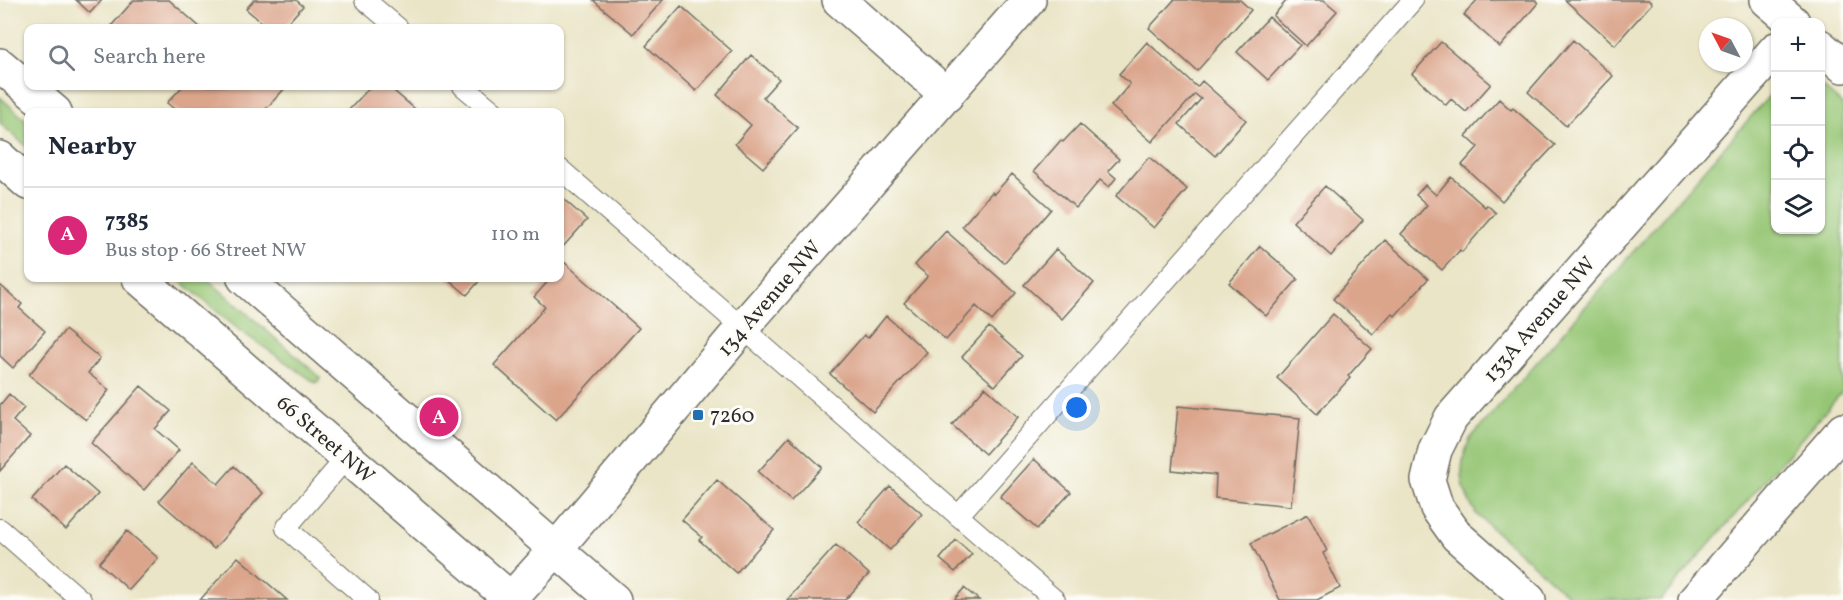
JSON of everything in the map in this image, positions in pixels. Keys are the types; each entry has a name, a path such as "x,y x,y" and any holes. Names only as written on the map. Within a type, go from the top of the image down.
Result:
{"street":[{"path":"839,0 947,94"},
{"name":"134 Avenue NW","path":"511,600 742,328 1029,0"},
{"path":"1767,0 1788,18"},
{"path":"1825,50 1843,66"},
{"name":"133A Avenue NW","path":"1529,600 1457,536 1437,508 1428,480 1435,450 1451,418 1771,55"},
{"path":"0,65 24,86"},
{"path":"29,90 50,108"},
{"path":"0,158 24,179"},
{"name":"66 Street NW","path":"144,282 511,600"},
{"path":"249,282 614,600"},
{"path":"1695,600 1843,429"}],"lane":[{"path":"365,0 393,24"},
{"path":"958,516 1413,0"},
{"path":"468,90 489,108"},
{"path":"564,172 1055,600"},
{"path":"347,457 286,528 368,600"},
{"path":"0,530 81,600"}],"green space":[{"path":"1825,89 1843,105 1843,391 1661,600 1573,600 1477,515 1467,496 1462,478 1463,459 1470,439 1771,94 1771,234 1825,234"},
{"path":"0,97 24,118 24,144 0,123"},
{"path":"182,282 211,282 321,378 316,383 239,330"}],"building":[{"path":"76,0 102,0 90,13"},
{"path":"134,0 169,0 196,24 113,24"},
{"path":"254,0 296,0 303,6 287,24 263,24 246,9"},
{"path":"593,0 663,0 633,34"},
{"path":"1174,0 1240,0 1251,10 1197,71 1149,28"},
{"path":"1287,0 1324,0 1337,11 1306,46 1273,16"},
{"path":"1477,0 1535,0 1538,3 1500,47 1464,15"},
{"path":"1565,0 1648,0 1652,3 1615,45"},
{"path":"681,6 732,51 696,91 646,46"},
{"path":"1269,17 1300,45 1268,80 1237,52"},
{"path":"1573,40 1613,76 1566,126 1528,92"},
{"path":"1147,42 1197,87 1202,81 1246,120 1215,156 1179,124 1201,99 1195,94 1152,142 1111,106 1130,84 1119,74"},
{"path":"1441,42 1491,84 1466,112 1451,99 1446,105 1412,74"},
{"path":"751,55 779,79 763,97 798,128 763,168 735,144 751,125 717,95"},
{"path":"179,90 283,90 267,108 173,108 167,103"},
{"path":"367,90 393,90 414,108 351,108"},
{"path":"1499,99 1511,110 1513,108 1555,145 1502,201 1462,165 1478,147 1466,136"},
{"path":"1080,124 1119,159 1108,171 1116,178 1109,187 1100,180 1076,208 1034,171 1061,140 1063,142"},
{"path":"1149,157 1187,189 1154,228 1116,196"},
{"path":"1012,174 1051,209 1004,263 962,226 992,192 994,194"},
{"path":"1451,177 1485,207 1487,205 1496,213 1462,252 1460,250 1442,270 1401,234 1427,205 1416,195 1425,185 1436,195"},
{"path":"1325,186 1363,220 1331,256 1293,222"},
{"path":"564,200 587,220 564,246"},
{"path":"946,231 1016,293 992,321 976,306 946,340 904,303 928,276 915,265"},
{"path":"1385,240 1428,279 1395,316 1392,313 1373,334 1333,299"},
{"path":"1260,246 1298,279 1266,316 1229,283"},
{"path":"1056,249 1094,283 1062,319 1024,285"},
{"path":"564,262 639,328 556,420 494,365 545,307 534,297 547,282 564,282"},
{"path":"452,282 478,282 467,295"},
{"path":"0,285 22,304 19,308 45,331 13,368 0,356"},
{"path":"1333,314 1372,349 1348,376 1350,378 1317,414 1277,378"},
{"path":"886,316 927,352 873,412 830,374 864,335 868,338"},
{"path":"989,327 1022,356 995,386 962,357"},
{"path":"65,330 100,358 88,373 109,390 86,420 29,375"},
{"path":"141,386 171,411 155,429 179,450 144,490 91,443"},
{"path":"985,387 1018,417 985,454 952,425"},
{"path":"9,394 24,408 13,421 30,436 0,471 0,405"},
{"path":"1178,406 1300,418 1291,506 1215,498 1216,475 1172,470"},
{"path":"789,437 822,467 791,501 758,472"},
{"path":"1034,459 1071,492 1037,529 1000,497"},
{"path":"193,462 218,484 234,466 263,493 214,549 159,501"},
{"path":"64,464 98,494 66,530 32,500"},
{"path":"717,480 774,530 736,573 699,540 702,537 682,520"},
{"path":"890,486 922,514 890,550 858,522"},
{"path":"1308,514 1327,551 1323,553 1340,588 1317,600 1280,600 1251,543"},
{"path":"127,531 158,558 129,590 99,563"},
{"path":"956,540 972,554 955,572 940,559"},
{"path":"836,545 869,574 845,600 787,600"},
{"path":"238,557 287,600 200,600"},
{"path":"964,588 979,600 954,600"}],"place":[{"name":"7260","path":"698,415"},
{"name":"7385","path":"439,417"}]}
